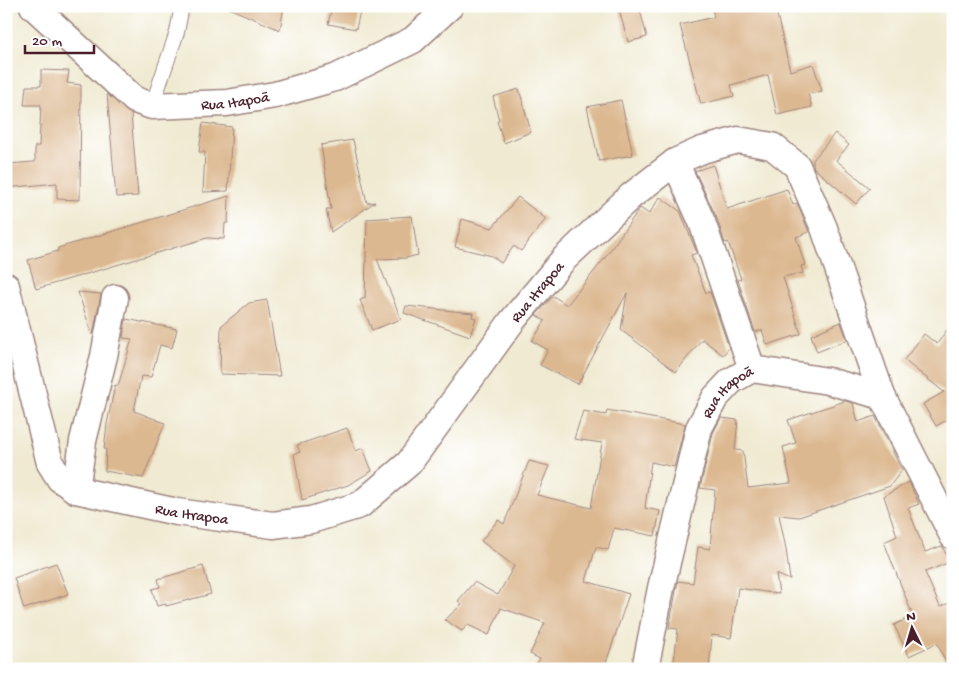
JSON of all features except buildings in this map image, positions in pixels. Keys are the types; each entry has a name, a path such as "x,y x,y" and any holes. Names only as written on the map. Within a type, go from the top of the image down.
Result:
{"street":[{"name":"Rua Itapoã","path":"33,6 135,100 152,106 227,103 275,95 335,78 413,40 450,6"},
{"name":"Rua Itrapoa","path":"6,286 50,463 60,479 76,490 177,512 273,525 311,520 360,505 409,463 512,322 564,259 631,196 675,162 702,150 738,140 772,146 797,166 824,228 882,396"},
{"path":"675,162 702,222 752,369"},
{"path":"76,490 83,441 104,356 115,298"},
{"name":"Rua Itapoã","path":"645,669 661,588 700,428 715,398 731,382 752,369 828,381 882,396"},
{"path":"882,396 953,536"}],"lane":[{"path":"152,106 177,32 182,6"}]}
